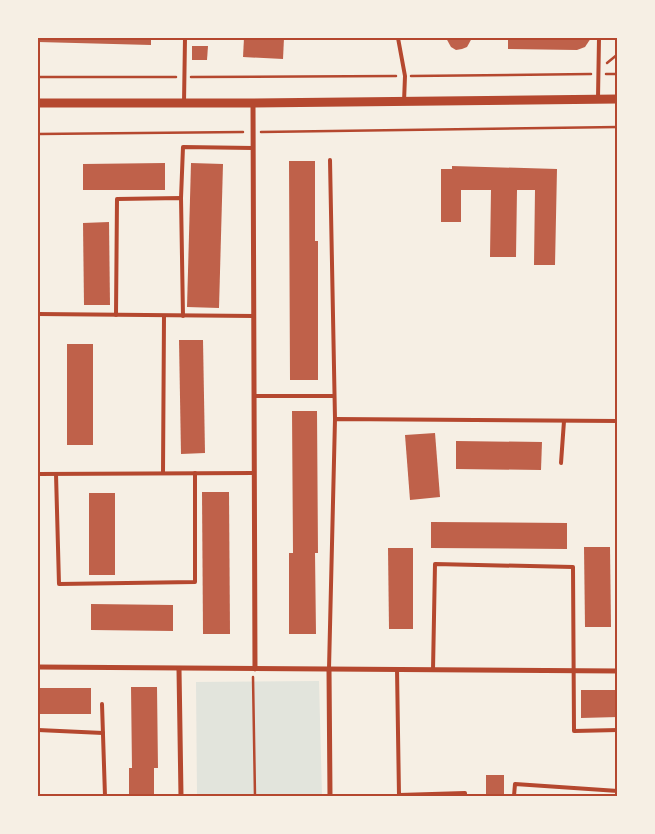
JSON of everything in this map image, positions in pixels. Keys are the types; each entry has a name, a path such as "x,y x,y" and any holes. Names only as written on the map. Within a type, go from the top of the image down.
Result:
{"street":[{"path":"38,103 404,102 618,99"},
{"path":"253,103 254,669"},
{"path":"38,667 618,671"},
{"path":"179,668 181,796"},
{"path":"329,669 330,796"}],"lane":[{"path":"184,103 185,38"},
{"path":"398,38 405,76 404,102"},
{"path":"598,99 599,38"},
{"path":"183,316 181,198 183,147 253,148"},
{"path":"329,669 335,419 330,160"},
{"path":"116,315 117,199 181,198"},
{"path":"38,314 254,316"},
{"path":"163,473 164,316"},
{"path":"254,396 334,396"},
{"path":"335,419 618,421"},
{"path":"561,463 564,421"},
{"path":"56,474 59,584 195,582 195,473"},
{"path":"38,474 254,473"},
{"path":"433,670 435,564 573,567 574,731 618,730"},
{"path":"398,670 399,795 465,793 465,796"},
{"path":"102,704 105,796"},
{"path":"38,730 103,733"},
{"path":"514,796 515,784 618,791"}],"path":[{"path":"38,77 618,74"},
{"path":"38,134 618,127"},
{"path":"254,669 255,796"}],"shaded area":[{"path":"319,681 322,796 197,796 196,682"}],"building":[{"path":"38,38 151,38 151,45 38,42"},
{"path":"244,38 284,38 283,59 243,57"},
{"path":"446,38 472,38 467,47 456,50 451,47"},
{"path":"508,38 591,38 585,47 577,50 508,49"},
{"path":"192,46 208,46 207,60 192,60"},
{"path":"289,161 315,161 315,241 318,241 318,380 290,380"},
{"path":"165,163 165,190 83,190 83,164"},
{"path":"191,163 223,164 219,308 187,307"},
{"path":"452,166 557,169 555,265 534,265 535,190 517,190 516,257 490,257 491,190 461,190 461,222 441,222 441,169 452,169"},
{"path":"109,222 110,305 84,305 83,223"},
{"path":"179,340 203,340 205,453 181,454"},
{"path":"67,344 93,344 93,445 67,445"},
{"path":"292,411 317,411 318,553 315,553 316,634 289,634 289,553 293,553"},
{"path":"435,433 440,497 410,500 405,435"},
{"path":"456,441 542,442 541,470 456,469"},
{"path":"202,492 229,492 230,634 203,634"},
{"path":"89,493 115,493 115,575 89,575"},
{"path":"431,522 567,523 567,549 431,548"},
{"path":"584,547 610,547 611,627 585,627"},
{"path":"388,548 413,548 413,629 389,629"},
{"path":"91,604 173,605 173,631 91,630"},
{"path":"131,687 157,687 158,768 154,768 154,796 129,796 129,768 132,768"},
{"path":"38,688 91,688 91,714 38,714"},
{"path":"581,690 618,690 618,717 581,718"},
{"path":"486,775 504,775 504,796 486,796"}]}
